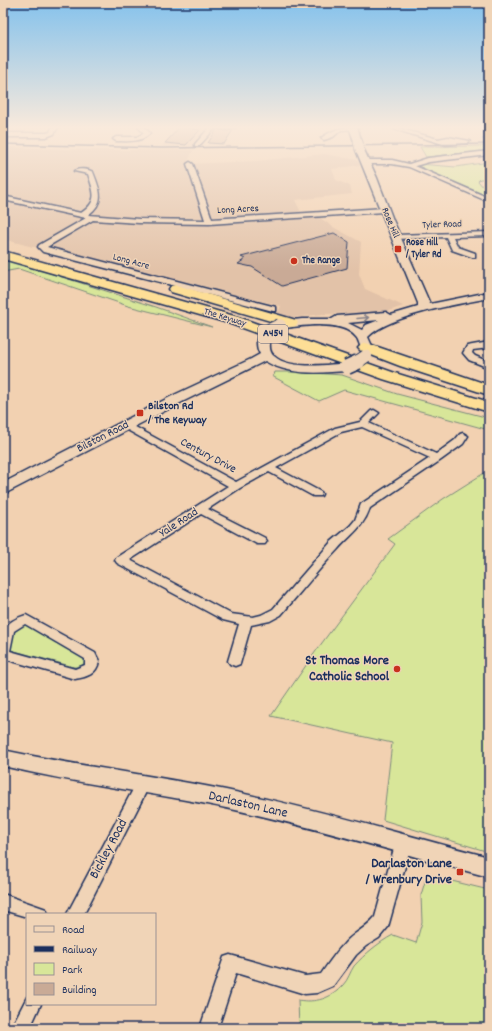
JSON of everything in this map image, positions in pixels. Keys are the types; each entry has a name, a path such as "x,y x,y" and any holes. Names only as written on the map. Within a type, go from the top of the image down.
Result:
{"highway":[{"name":"The Keyway","path":"3,249 233,320 388,376 489,407"},
{"name":"The Keyway","path":"3,255 55,266 242,316 380,366 489,398"},
{"path":"55,266 101,271 160,285 285,324"},
{"path":"55,266 209,321 264,345"},
{"path":"365,347 406,363 489,390"},
{"path":"328,369 414,396 489,416"}],"main road":[{"name":"Rose Hill","path":"371,175 384,210 424,303 424,309"},
{"path":"415,284 427,294 449,302"},
{"path":"264,345 272,362 301,369 347,367 361,361 370,328 405,314 449,302 489,295"},
{"path":"285,324 405,314"},
{"path":"324,321 342,324 352,328 365,347"},
{"name":"Bilston Road","path":"3,489 179,398 227,377 256,362 269,330 285,324"},
{"name":"Bilston Road","path":"227,377 253,371 301,369"},
{"name":"Darlaston Lane","path":"3,758 35,766 143,784 266,808 489,867"}],"street":[{"path":"83,215 93,209 98,201 97,192 91,175"},
{"path":"194,175 209,221"},
{"path":"431,175 449,182 489,202"},
{"name":"Long Acres","path":"3,198 93,217 140,221 209,221 384,210"},
{"path":"479,203 489,202"},
{"name":"Long Acre","path":"93,217 42,247 46,250 273,309"},
{"path":"463,225 468,234"},
{"name":"Tyler Road","path":"395,236 489,234"},
{"path":"448,235 454,248 472,255"},
{"path":"489,345 470,348 467,353 472,358 489,365"},
{"path":"374,413 363,424 437,458"},
{"name":"Yale Road","path":"363,424 338,430 270,469 236,486 121,560 239,622 270,618 277,612 335,545 354,528 360,520 365,506 437,458 459,442 463,436"},
{"name":"Century Drive","path":"125,426 236,486"},
{"path":"270,469 317,494"},
{"path":"200,509 261,541"},
{"path":"26,619 90,656 92,661 91,667 82,673 75,674 3,655 7,631 13,623 26,619"},
{"path":"235,661 246,622"},
{"name":"Bickley Road","path":"75,913 143,784"},
{"path":"209,1028 230,963 284,980 305,984 317,984 327,980 350,949 360,940 373,932 382,921 403,845"},
{"path":"3,902 37,913"},
{"path":"20,1028 32,1005"}],"shaded area":[{"path":"3,175 334,175 336,180 350,186 352,194 295,200 302,214 183,219 186,223 203,223 319,217 333,227 361,242 359,274 365,289 403,306 383,313 323,314 289,318 277,314 281,306 49,247 33,247 3,239"}],"green space":[{"path":"435,175 489,175 489,179 480,179 478,181 489,196 485,197"},
{"path":"3,258 156,307 212,327 128,306 19,269 3,272"},
{"path":"275,372 342,375 397,394 489,418 489,430 344,390 319,401 272,376"},
{"name":"St Thomas More Catholic School","path":"489,470 489,852 383,820 392,743 271,716 316,651 395,544 388,539 443,499"},
{"path":"23,623 28,624 85,659 84,664 80,667 74,667 11,650 10,645 14,630"},
{"path":"427,875 489,890 489,1028 299,1028 298,1000 317,1000 333,994 345,983 354,966 363,957 377,945 393,935 416,943 422,922 421,895"}],"building":[{"name":"The Range","path":"334,233 349,242 347,268 282,286 252,267 238,264 245,259 241,257"}],"place":[{"name":"Rose Hill / Tyler Rd","path":"398,249"},
{"name":"The Range","path":"294,261"},
{"name":"Bilston Rd / The Keyway","path":"140,413"},
{"name":"St Thomas More Catholic School","path":"397,669"},
{"name":"Darlaston Lane / Wrenbury Drive","path":"460,872"}]}
